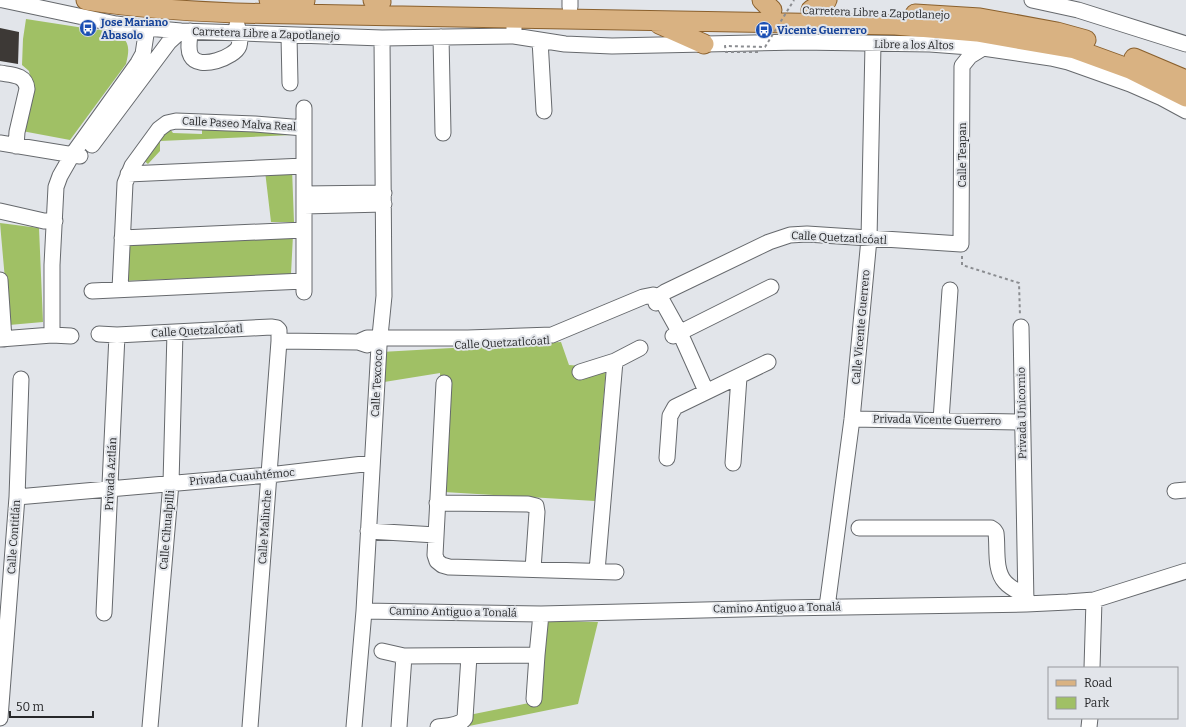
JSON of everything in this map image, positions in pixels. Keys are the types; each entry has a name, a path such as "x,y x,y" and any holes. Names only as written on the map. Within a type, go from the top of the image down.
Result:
{"main road":[{"name":"Carretera Libre a Zapotlanejo","path":"86,0 124,6 167,10 514,27 651,20 807,17 896,12 980,18 1078,38 1128,55 1186,80"},
{"name":"Carretera Libre a Zapotlanejo","path":"269,0 767,5 807,17 977,32 1052,52 1075,49 1130,69 1186,97"},
{"path":"807,17 827,0"},
{"path":"651,20 704,44"}],"street":[{"name":"Carretera Libre a Zapotlanejo","path":"3,0 46,4 116,24 147,28 239,34 382,38 441,36 514,27"},
{"path":"1032,0 1079,5 1186,44"},
{"path":"52,335 52,265 56,187 60,176 169,42 186,31 190,54 193,59 198,62 212,62 234,52 238,48 240,42 235,13"},
{"path":"800,42 807,17"},
{"name":"Libre a los Altos","path":"514,27 540,40 565,44 612,46 800,42 930,44 1052,52 1162,98 1186,111"},
{"path":"73,159 138,63 145,46 147,28"},
{"path":"289,36 290,83"},
{"path":"441,36 443,133"},
{"name":"Calle Texcoco","path":"354,727 364,611 379,342 384,296 382,38"},
{"path":"540,40 544,111"},
{"name":"Calle Vicente Guerrero","path":"827,607 852,419 869,239 873,44"},
{"path":"930,44 954,58 962,66 970,56 984,48"},
{"name":"Calle Teapan","path":"961,244 962,66"},
{"path":"0,73 22,78 26,81 27,85 17,132 16,146"},
{"name":"Calle Paseo Malva Real","path":"92,291 120,289 304,287 304,108"},
{"name":"Calle Paseo Malva Real","path":"120,289 124,183 132,166 159,129 167,123 172,122 255,124 304,128"},
{"path":"0,144 16,146 73,159"},
{"path":"128,174 304,166"},
{"path":"304,200 384,199"},
{"path":"0,212 44,221 55,221"},
{"path":"122,238 304,230"},
{"name":"Calle Quetzatlcóatl","path":"278,335 358,342 366,345 379,342 468,345 554,341 560,340 643,304 658,300 665,292 783,236 802,234 961,244"},
{"path":"0,280 2,339 52,335 71,336"},
{"path":"676,335 771,287"},
{"path":"941,420 950,290"},
{"path":"658,300 703,393"},
{"name":"Privada Unicornio","path":"1021,327 1026,600"},
{"name":"Calle Quetzalcóatl","path":"99,334 117,335 175,332 278,335"},
{"name":"Calle Cihualpilli","path":"150,727 171,484 175,332"},
{"name":"Privada Aztlán","path":"104,613 117,335"},
{"name":"Calle Malinche","path":"250,727 278,335"},
{"path":"580,372 615,362 640,348"},
{"path":"597,571 615,362"},
{"path":"667,458 670,416 672,411 679,405 768,362"},
{"path":"733,463 738,377"},
{"name":"Calle Contitlán","path":"0,718 17,497 21,379"},
{"path":"444,383 437,503 435,555 437,561 442,565 449,567 616,572"},
{"name":"Privada Vicente Guerrero","path":"852,419 1022,422"},
{"name":"Privada Cuauhtémoc","path":"17,497 269,475 372,464"},
{"path":"437,503 528,504 536,506 537,512 533,569"},
{"path":"368,526 436,530"},
{"path":"859,528 991,528 996,532 998,562 1001,575 1004,581 1026,600"},
{"name":"Camino Antiguo a Tonalá","path":"364,611 541,614 827,607 1026,600 1094,600 1186,571"},
{"path":"1092,667 1094,600"},
{"path":"534,699 536,655 541,614"},
{"path":"382,651 404,656 536,655"},
{"path":"399,727 404,656"},
{"path":"438,727 458,723 463,721 465,718 469,656"}],"path":[{"path":"758,52 726,52 725,46 765,47 794,0"},
{"path":"962,265 1019,283 1021,327"}],"green space":[{"path":"26,19 97,30 106,27 123,38 128,45 126,64 70,140 22,131 31,82 29,71 22,65 23,39"},
{"path":"168,126 173,133 202,134 202,127 292,135 160,141 160,151 148,164 142,159"},
{"path":"292,169 294,222 271,222 265,171"},
{"path":"0,223 39,228 43,322 9,325"},
{"path":"293,235 291,274 122,281 124,240"},
{"path":"561,342 569,365 606,368 595,501 444,492 440,373 378,383 381,352"},
{"path":"546,621 598,622 578,704 469,726 469,715 534,702"}],"building":[{"path":"0,28 19,32 18,64 0,61"}],"place":[{"name":"Jose Mariano Abasolo","path":"88,28"},
{"name":"Vicente Guerrero","path":"764,30"}]}
